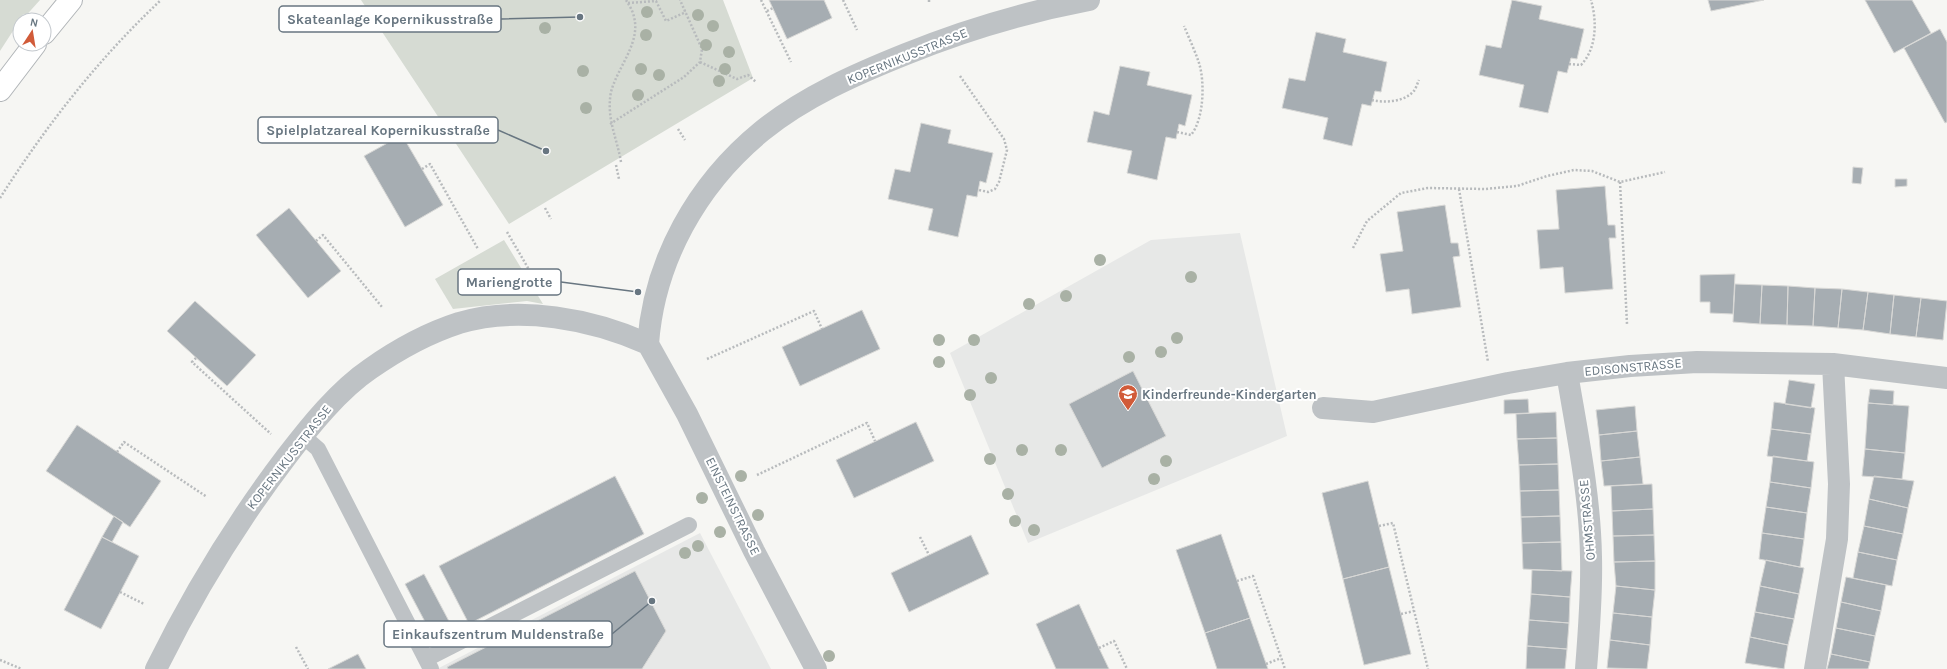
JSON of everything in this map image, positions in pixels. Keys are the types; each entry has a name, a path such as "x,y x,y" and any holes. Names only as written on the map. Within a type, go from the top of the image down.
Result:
{"highway":[{"path":"52,23 71,0"},
{"path":"0,90 29,52"}],"street":[{"name":"KOPERNIKUSSTRASSE","path":"156,669 184,613 224,546 262,489 330,404 369,369 418,340 460,323 497,316 541,315 576,320 611,329 648,344 650,318 655,297 670,250 680,231 712,181 762,131 822,92 870,69 911,52 989,25 1048,8 1089,0"},
{"name":"EINSTEINSTRASSE","path":"648,344 687,414 754,551 816,669"},
{"name":"EDISONSTRASSE","path":"1323,408 1373,412 1567,372 1698,362 1833,364 1947,378"},
{"path":"1815,669 1837,539 1839,484 1833,364"},
{"name":"OHMSTRASSE","path":"1567,372 1587,498 1591,555 1592,601 1586,669"}],"lane":[{"path":"297,444 318,450 429,664 688,525"}],"path":[{"path":"0,198 32,149 70,97 121,39 161,0"},
{"path":"621,162 619,147 610,124 611,93 635,35 634,17 627,1 656,0 666,22 686,12"},
{"path":"610,124 684,77 700,62 702,49 680,0"},
{"path":"761,0 791,62"},
{"path":"843,0 857,30"},
{"path":"1569,64 1581,65 1587,58 1592,47 1595,28 1591,0"},
{"path":"767,11 772,8"},
{"path":"1177,132 1191,135 1197,128 1202,89 1200,64 1184,26"},
{"path":"700,62 737,79 748,75 756,82"},
{"path":"960,76 1004,139 1007,150 999,182 995,189 988,192 978,190"},
{"path":"1372,100 1391,102 1402,98 1413,92 1419,80"},
{"path":"678,129 685,140"},
{"path":"422,169 430,164 478,249"},
{"path":"616,165 620,179"},
{"path":"1353,248 1367,221 1401,193 1428,188 1485,189 1517,186 1547,176 1574,170 1592,172 1620,182 1664,172"},
{"path":"1620,182 1627,324"},
{"path":"1459,189 1492,387"},
{"path":"545,208 552,219"},
{"path":"507,232 542,293"},
{"path":"316,241 322,235 382,307"},
{"path":"707,359 814,311 822,329"},
{"path":"196,358 192,362 297,444"},
{"path":"757,475 867,423 875,441"},
{"path":"118,452 124,442 207,497"},
{"path":"1379,526 1393,523 1428,669"},
{"path":"920,537 929,555"},
{"path":"1237,581 1253,576 1284,669"},
{"path":"120,592 144,604"},
{"path":"1401,614 1414,611"},
{"path":"1099,648 1114,641 1127,669"},
{"path":"296,647 308,669"},
{"path":"1266,664 1281,658"},
{"path":"0,660 22,669"}],"shaded area":[{"path":"0,0 40,0 29,12 12,12 12,32 0,51"},
{"path":"361,0 723,0 753,78 509,224"},
{"name":"Kinderfreunde-Kindergarten","path":"1240,233 1287,436 1028,543 950,353 1151,240"},
{"path":"504,240 543,304 527,301 453,309 435,279"},
{"path":"700,533 771,669 437,669"}],"building":[{"path":"769,0 824,0 832,18 787,39"},
{"path":"1512,0 1542,6 1539,19 1584,29 1577,59 1571,58 1567,73 1558,71 1548,113 1519,107 1524,85 1479,75 1486,45 1501,48"},
{"path":"1708,0 1764,0 1711,11"},
{"path":"1865,0 1912,0 1931,33 1894,53"},
{"path":"1940,29 1947,42 1947,122 1945,123 1904,48"},
{"path":"1316,32 1346,39 1343,52 1387,62 1381,92 1375,91 1371,106 1362,104 1352,146 1323,139 1328,118 1282,108 1289,78 1305,81"},
{"path":"1120,66 1150,72 1147,85 1192,95 1185,126 1179,124 1176,139 1166,137 1157,180 1127,173 1132,151 1087,142 1094,111 1109,115"},
{"path":"921,123 951,130 948,143 993,153 986,183 980,181 977,197 967,195 958,237 928,230 933,209 888,199 895,169 910,172"},
{"path":"402,135 443,205 405,227 364,156"},
{"path":"1853,167 1863,168 1861,184 1852,183"},
{"path":"1895,179 1907,179 1907,186 1895,187"},
{"path":"1605,186 1608,225 1615,225 1616,238 1609,238 1613,289 1565,293 1563,267 1540,269 1537,230 1559,229 1556,190"},
{"path":"1445,205 1451,243 1458,243 1460,256 1453,257 1461,307 1412,314 1409,289 1386,292 1380,254 1403,251 1397,212"},
{"path":"289,208 341,271 308,298 256,235"},
{"path":"1735,274 1733,314 1710,313 1710,302 1700,302 1700,275"},
{"path":"1735,284 1762,285 1760,324 1733,322"},
{"path":"1762,285 1788,286 1787,325 1760,324"},
{"path":"1788,286 1815,288 1813,326 1787,325"},
{"path":"1815,288 1842,289 1838,328 1813,326"},
{"path":"1842,289 1868,292 1863,330 1838,328"},
{"path":"1868,292 1894,295 1890,334 1863,330"},
{"path":"1894,295 1921,298 1916,337 1890,334"},
{"path":"1921,298 1947,301 1943,340 1916,337"},
{"path":"195,301 256,355 227,386 167,331"},
{"path":"862,310 880,349 800,386 782,347"},
{"path":"1133,371 1166,436 1102,468 1069,404"},
{"path":"1789,380 1815,384 1811,408 1785,404"},
{"path":"1870,389 1894,391 1893,405 1868,403"},
{"path":"1528,399 1529,413 1504,414 1504,400"},
{"path":"1774,402 1815,408 1811,434 1771,429"},
{"path":"1868,403 1909,406 1905,453 1865,449"},
{"path":"1635,406 1637,431 1599,435 1596,410"},
{"path":"1556,412 1557,438 1517,439 1516,414"},
{"path":"916,422 934,461 854,498 836,460"},
{"path":"77,425 161,481 130,527 46,471"},
{"path":"1771,429 1811,434 1807,461 1767,456"},
{"path":"1637,431 1640,457 1601,461 1599,435"},
{"path":"1557,438 1558,464 1519,465 1517,439"},
{"path":"1865,449 1905,453 1902,479 1862,476"},
{"path":"1773,456 1814,462 1811,488 1770,482"},
{"path":"1640,457 1643,484 1604,486 1601,461"},
{"path":"1558,464 1559,490 1520,491 1519,465"},
{"path":"615,476 644,534 469,624 439,566"},
{"path":"1874,476 1914,481 1908,508 1869,499"},
{"path":"1368,481 1389,567 1343,579 1322,493"},
{"path":"1770,482 1811,488 1807,513 1766,507"},
{"path":"1652,484 1653,509 1612,511 1611,486"},
{"path":"1559,490 1560,516 1521,517 1520,491"},
{"path":"1869,499 1908,508 1903,534 1864,526"},
{"path":"1766,507 1807,513 1804,539 1762,533"},
{"path":"1653,509 1654,535 1613,536 1612,511"},
{"path":"114,516 123,522 112,542 102,537"},
{"path":"1560,516 1561,542 1522,543 1521,517"},
{"path":"1864,526 1903,534 1897,560 1858,552"},
{"path":"1762,533 1804,539 1800,567 1759,559"},
{"path":"1221,534 1250,618 1205,633 1176,550"},
{"path":"971,535 989,574 909,612 891,573"},
{"path":"1654,535 1655,561 1614,562 1613,536"},
{"path":"102,537 139,556 101,629 64,610"},
{"path":"1561,542 1562,571 1523,569 1522,543"},
{"path":"1858,552 1897,560 1892,586 1853,578"},
{"path":"1766,560 1804,568 1799,594 1760,586"},
{"path":"1655,561 1655,590 1616,586 1614,562"},
{"path":"1389,567 1411,654 1364,665 1343,579"},
{"path":"1532,570 1572,571 1570,597 1531,594"},
{"path":"635,571 666,631 642,669 448,669 447,667"},
{"path":"424,574 451,625 432,635 405,584"},
{"path":"1846,577 1886,585 1881,611 1841,602"},
{"path":"1616,586 1655,590 1652,617 1613,613"},
{"path":"1760,586 1799,594 1794,619 1755,612"},
{"path":"1531,594 1570,597 1569,623 1529,620"},
{"path":"1841,602 1881,611 1875,636 1836,628"},
{"path":"1079,604 1109,669 1056,669 1036,624"},
{"path":"1755,612 1794,619 1788,645 1750,637"},
{"path":"1613,613 1652,617 1650,645 1610,640"},
{"path":"1250,618 1268,669 1217,669 1205,633"},
{"path":"1529,620 1569,623 1567,649 1527,646"},
{"path":"1836,628 1875,636 1870,662 1831,654"},
{"path":"1750,637 1788,645 1784,669 1745,663"},
{"path":"1610,640 1650,645 1647,669 1607,668"},
{"path":"1527,646 1567,649 1565,669 1526,669"},
{"path":"358,654 366,669 328,669"},
{"path":"1831,654 1870,662 1868,669 1827,669"}],"place":[{"name":"Skateanlage Kopernikusstraße","path":"580,17"},
{"name":"Spielplatzareal Kopernikusstraße","path":"546,151"},
{"name":"Mariengrotte","path":"638,292"},
{"name":"Kinderfreunde-Kindergarten","path":"1128,411"},
{"name":"Einkaufszentrum Muldenstraße","path":"652,601"}]}
